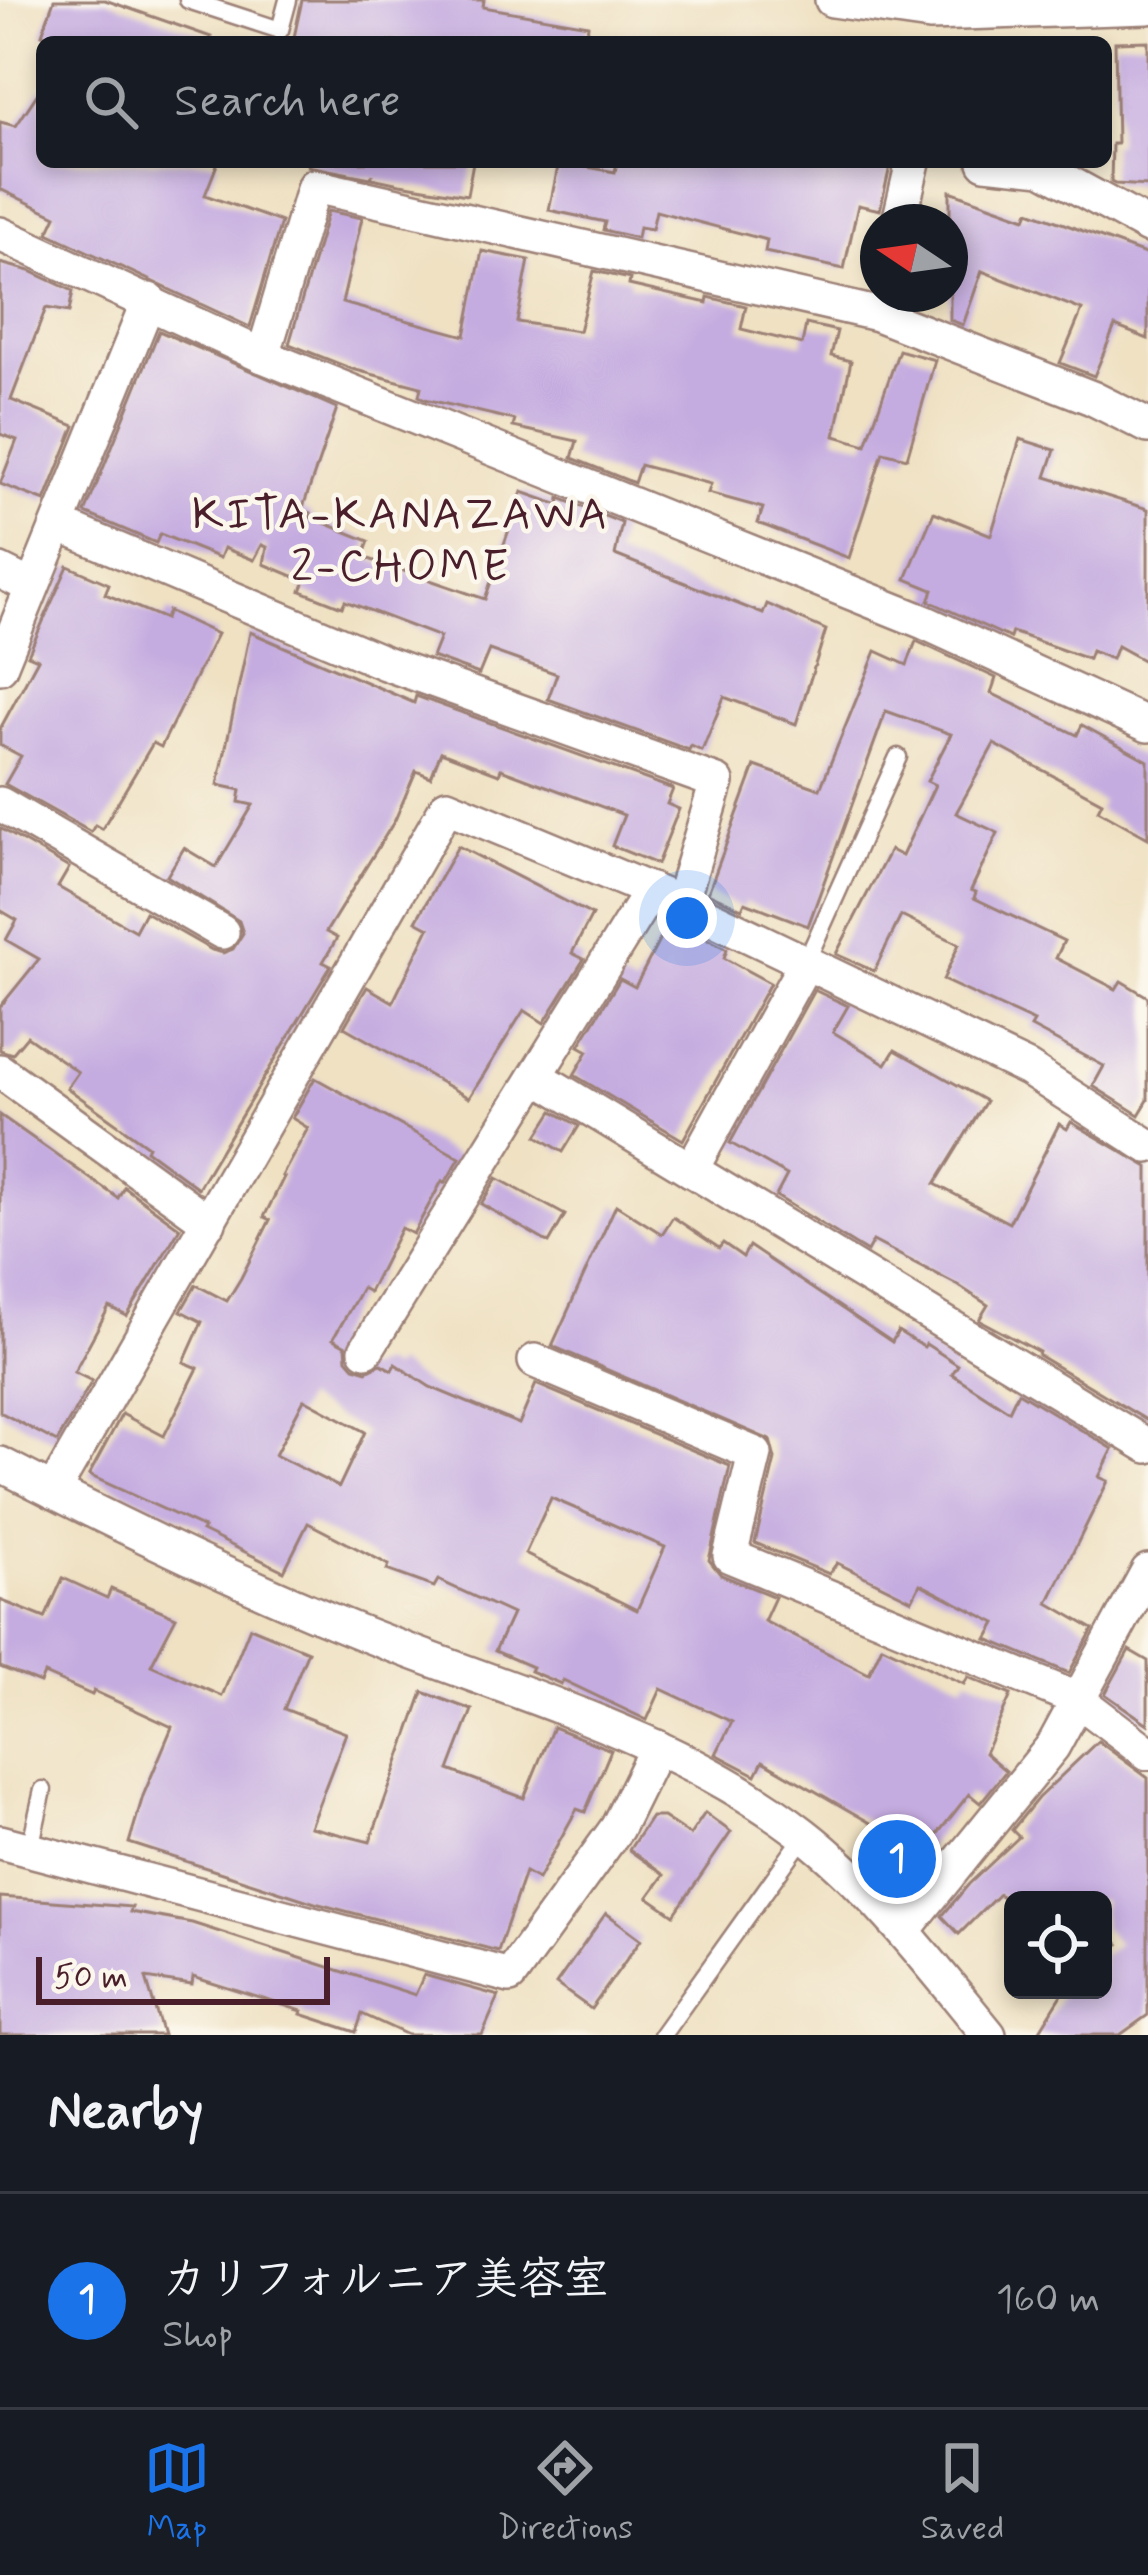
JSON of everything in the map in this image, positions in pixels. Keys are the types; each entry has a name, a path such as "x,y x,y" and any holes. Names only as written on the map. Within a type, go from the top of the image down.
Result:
{"street":[{"path":"832,0 930,14 1148,7"},
{"path":"903,204 912,168"},
{"path":"1042,168 1148,226"},
{"path":"263,356 314,186 860,300"},
{"path":"0,234 263,356 924,622 1148,725"},
{"path":"0,667 149,300"},
{"path":"897,312 1148,426"},
{"path":"59,525 385,663 717,782 666,897 536,1076 366,1350"},
{"path":"0,571 32,587"},
{"path":"0,804 222,932"},
{"path":"53,1491 447,806 666,897 1028,1069 1148,1146"},
{"path":"692,1170 806,962"},
{"path":"0,1071 209,1222"},
{"path":"536,1076 1148,1446"},
{"path":"536,1361 755,1454 730,1556 1077,1700 1148,1753"},
{"path":"0,1464 344,1626 657,1747 734,1788 805,1835 903,1931 989,2035"},
{"path":"903,1931 1053,1746 1148,1572"},
{"path":"15,1845 510,1976 617,1828 657,1747"}],"lane":[{"path":"188,0 280,30 288,0"},
{"path":"806,962 898,757"},
{"path":"15,1845 43,1790"},
{"path":"662,2035 805,1835"}],"building":[{"path":"54,0 105,0 208,36 48,36 42,34"},
{"path":"302,0 484,0 483,7 588,25 587,36 294,36"},
{"path":"1148,41 1148,186 1111,182 1112,144 1117,144 1115,42"},
{"path":"36,96 36,168 216,168 205,195 281,222 250,327 48,233 56,216 0,189 0,122 16,126"},
{"path":"318,168 472,168 467,195 372,178 372,174 371,178"},
{"path":"558,168 615,172 616,168 890,168 881,204 858,205 844,269 765,252 767,240 656,211 652,229 639,227 637,238 603,230 605,222 549,210"},
{"path":"950,191 1026,218 1029,211 1148,255 1148,339 1115,326 1094,376 1060,363 1082,310 982,271 968,311 968,204 950,204"},
{"path":"328,211 362,218 342,303 465,336 482,251 529,260 517,322 579,331 594,271 630,279 629,285 707,303 708,297 746,306 741,329 802,344 806,324 837,331 831,356 851,361 835,436 866,445 899,350 935,360 907,458 883,452 849,558 758,523 763,508 708,493 711,484 640,465 634,483 572,458 577,441 513,427 515,420 425,399 419,396 421,387 352,369 289,344"},
{"path":"0,263 73,291 69,312 46,308 11,400 75,426 45,501 0,484 17,440 0,434"},
{"path":"950,312 968,312 963,325 950,320"},
{"path":"159,331 337,408 302,510 369,541 363,557 485,599 522,492 559,505 560,498 622,523 615,555 763,614 767,604 826,630 796,724 724,697 702,751 691,746 689,750 548,699 557,674 489,650 479,674 432,657 440,637 345,601 342,607 301,591 305,581 264,564 267,547 262,545 254,560 224,548 220,558 160,534 156,543 85,513"},
{"path":"1020,439 1055,450 1046,477 1148,509 1148,663 1117,646 1112,659 1091,651 1088,659 1012,632 1010,638 929,601 933,590 906,579 934,512 991,535"},
{"path":"68,566 109,584 105,594 165,619 168,611 217,634 161,747 153,743 102,829 95,825 91,832 5,784 21,756 0,745 0,729 38,659 28,655"},
{"path":"250,632 414,703 416,696 673,789 667,804 679,809 657,864 612,846 624,815 441,752 431,777 416,771 395,820 326,932 337,938 323,962 331,966 198,1188 67,1088 78,1072 27,1036 12,1054 0,1050 0,1007 39,959 6,940 17,920 0,910 0,828 69,868 58,887 135,931 145,912 212,950 233,949 243,933 239,921 167,876 184,848 216,867 253,805 239,802 241,790 218,785"},
{"path":"916,641 996,678 991,693 1077,735 1082,725 1148,761 1148,838 1098,810 1102,802 994,744 956,813 998,833 971,890 976,892 974,898 1064,941 1056,958 1116,989 1121,981 1148,997 1148,1100 1139,1115 1093,1086 1104,1066 1031,1027 1034,1022 943,980 959,944 901,916 874,971 836,954 890,850 902,856 935,785 927,781 951,734 886,711 808,926 745,902 742,909 708,893 755,766 820,789 876,651 907,665"},
{"path":"458,846 592,915 572,953 584,959 544,1023 524,1010 469,1098 344,1027 367,987 393,1002 429,928 416,921"},
{"path":"693,932 727,949 724,958 770,983 683,1140 574,1075 588,1051 579,1046 620,979 635,987 662,935 678,944 682,936 690,941"},
{"path":"814,990 848,1006 833,1032 886,1064 895,1050 986,1101 935,1184 1009,1223 1059,1124 1067,1129 1071,1122 1148,1167 1148,1421 979,1320 988,1305 959,1286 873,1241 867,1252 776,1196 787,1175 730,1143"},
{"path":"315,1078 460,1158 413,1234 401,1228 369,1292 362,1288 333,1339 346,1346 347,1359 354,1367 367,1371 381,1364 392,1370 395,1364 430,1387 519,1424 536,1384 730,1466 709,1560 721,1575 775,1597 764,1621 869,1674 882,1646 964,1684 968,1677 1011,1695 985,1753 1006,1771 980,1803 969,1794 924,1851 934,1859 912,1886 899,1886 871,1864 893,1836 763,1761 756,1775 716,1754 732,1722 661,1689 647,1720 563,1680 561,1684 530,1671 532,1667 495,1651 512,1614 438,1580 434,1587 387,1570 389,1565 308,1523 284,1571 89,1475 122,1414 164,1436 198,1368 184,1362 202,1322 181,1311 196,1285 227,1301 241,1278 270,1220 264,1217 282,1176 308,1128 292,1118","holes":["304,1399 365,1432 339,1487 275,1455","551,1498 665,1547 637,1610 525,1554"]},
{"path":"553,1111 579,1126 563,1152 537,1136"},
{"path":"0,1115 118,1198 124,1187 180,1228 127,1316 109,1307 74,1372 92,1381 57,1442 0,1412"},
{"path":"497,1178 565,1215 549,1243 481,1204"},
{"path":"616,1205 662,1234 673,1217 719,1248 723,1243 743,1257 749,1246 892,1342 898,1331 926,1344 958,1365 952,1374 1009,1411 1018,1392 1113,1449 1099,1477 1108,1481 1048,1603 1093,1629 1069,1673 987,1639 996,1623 920,1584 912,1600 837,1563 829,1574 755,1543 775,1459 770,1440 552,1346"},
{"path":"63,1578 107,1598 111,1589 176,1617 151,1665 222,1696 250,1627 308,1651 284,1709 346,1733 310,1827 370,1842 423,1692 472,1710 449,1770 524,1798 553,1727 611,1750 585,1812 577,1809 538,1879 525,1872 498,1951 315,1903 129,1843 172,1727 94,1691 92,1695 44,1674 40,1683 0,1667 0,1600 45,1618"},
{"path":"1129,1650 1148,1661 1148,1724 1105,1694"},
{"path":"1098,1741 1148,1778 1148,2015 1120,2035 1037,2035 1059,1999 1112,1999 1112,1949 1119,1944 1112,1937 1112,1891 1004,1891 1004,1899 999,1894 959,1934 942,1916 1019,1837 1012,1830"},
{"path":"705,1813 731,1832 674,1915 648,1897 664,1875 629,1850 651,1817 663,1817 690,1835"},
{"path":"0,1897 132,1907 130,1912 192,1923 415,1995 424,1975 499,1996 482,2035 408,2035 362,2014 356,2032 193,1977 192,1985 146,1978 163,2035 0,2035"},
{"path":"606,1913 641,1939 591,2009 556,1984"}],"place":[{"name":"カリフォルニア美容室","path":"897,1859"}],"district":[{"name":"KITA-KANAZAWA 2-CHOME","path":"401,538"}]}
